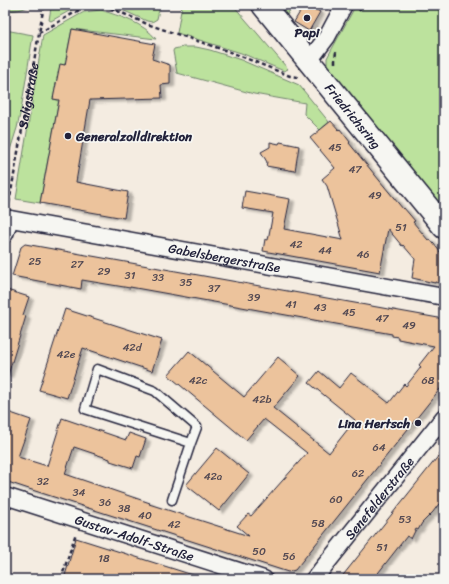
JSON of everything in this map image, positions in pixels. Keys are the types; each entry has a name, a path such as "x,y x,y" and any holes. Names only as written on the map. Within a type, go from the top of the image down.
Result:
{"street":[{"name":"Friedrichsring","path":"263,5 309,61 329,71 444,226"},
{"path":"309,61 327,36 344,5"},
{"name":"Gabelsbergerstraße","path":"7,224 444,297"},
{"name":"Senefelderstraße","path":"314,579 444,417"},
{"name":"Gustav-Adolf-Straße","path":"5,496 264,579"}],"lane":[{"path":"172,500 197,427 155,391 97,369 85,409 191,443"}],"path":[{"name":"Saligstraße","path":"7,224 8,208 44,5"},
{"path":"39,33 88,5"},
{"path":"104,5 147,24 233,53 295,77 329,71 335,59 338,48"},
{"path":"356,18 363,5"},
{"path":"433,5 444,9"},
{"path":"61,579 76,533"}],"green space":[{"path":"5,5 31,5 22,9 5,10"},
{"path":"55,5 80,5 51,21 49,20 51,8 54,9"},
{"path":"111,5 160,5 157,19 152,22"},
{"path":"182,5 233,5 288,69 284,71 241,53 177,33"},
{"path":"279,5 293,5 287,15"},
{"path":"356,5 444,5 444,214 327,66 327,58"},
{"path":"101,10 138,24 151,33 156,39 72,29 65,65 60,65 53,99 59,100 40,203 16,199 43,35 84,12"},
{"path":"5,30 33,35 21,110 5,166"},
{"path":"196,47 210,50 241,60 299,85 329,122 320,130 304,114 305,103 254,94 177,73 173,51 174,49"}],"building":[{"path":"304,5 309,5 320,12 309,31 294,22"},
{"name":"Generalzolldirektion","path":"72,29 155,44 152,59 170,65 170,84 161,85 162,98 90,100 76,182 128,192 124,218 40,203 59,100 53,99 60,64 65,65"},
{"path":"331,121 339,130 340,129 350,142 349,143 375,175 415,221 413,222 428,240 430,239 444,257 444,277 441,283 412,278 415,259 388,229 380,272 263,251 265,239 268,240 273,213 242,208 245,191 290,199 284,229 343,240 327,186 322,179 335,168 310,138"},
{"path":"270,142 279,144 280,142 299,146 295,171 266,166 267,162 261,152 270,147"},
{"path":"25,244 444,319 444,384 295,570 288,572 5,481 5,411 31,420 18,457 47,466 62,418 126,440 129,433 146,439 140,457 137,456 133,468 74,447 65,474 150,503 149,504 249,536 237,526 248,514 251,516 307,453 264,419 246,440 168,375 189,351 244,397 278,357 300,376 273,408 329,453 355,420 309,383 319,371 339,388 351,373 389,403 404,384 406,386 421,367 419,365 434,346 398,339 398,337 392,336 392,334 130,287 82,280 81,289 12,276 21,247"},
{"path":"7,290 29,297 23,315 26,316 8,375 5,374 5,297"},
{"path":"65,309 162,340 152,371 83,348 67,398 39,390"},
{"path":"217,448 249,474 219,511 186,485"},
{"path":"444,449 444,497 433,512 422,523 418,530 416,529 411,539 407,536 375,577 371,577 370,579 340,579"},
{"path":"76,538 196,576 195,579 64,579"}],"place":[{"name":"Papi","path":"307,18"},
{"name":"Generalzolldirektion","path":"68,136"},
{"name":"Lina Hertsch","path":"418,423"}]}
